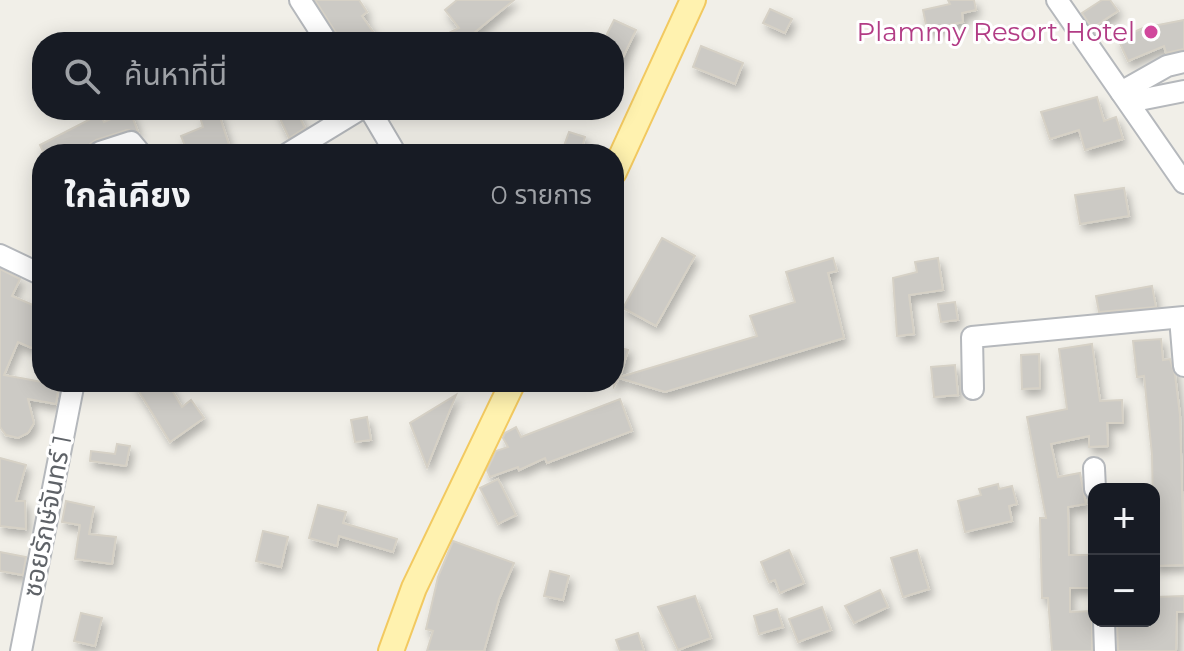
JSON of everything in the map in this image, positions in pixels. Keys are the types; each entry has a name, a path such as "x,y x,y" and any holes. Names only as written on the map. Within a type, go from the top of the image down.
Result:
{"main road":[{"path":"624,150 693,0"},
{"path":"391,651 414,588 508,392"}],"street":[{"path":"300,0 321,32"},
{"path":"1057,0 1184,183"},
{"path":"1125,97 1167,66 1184,62"},
{"path":"1125,97 1184,91"},
{"path":"303,144 343,120"},
{"path":"376,120 390,144"},
{"path":"0,255 32,270"},
{"path":"973,389 972,337 1182,318 1184,366"},
{"name":"ซอยรักษ์จันทร์ 1","path":"21,651 72,392"},
{"path":"1094,468 1095,483"},
{"path":"1104,627 1105,651"}],"building":[{"path":"315,0 359,0 367,12 362,16 373,32 336,32"},
{"path":"457,0 514,0 475,32 451,32 459,28 445,10"},
{"path":"948,0 974,0 976,10 962,13 963,22 927,30 923,10 950,4"},
{"path":"1102,0 1110,0 1118,11 1092,28 1082,13"},
{"path":"770,9 792,19 785,33 763,23"},
{"path":"614,20 636,30 624,55 624,32 608,32"},
{"path":"1184,20 1184,49 1166,53 1164,46 1128,61 1118,39 1143,28"},
{"path":"701,46 743,63 735,84 693,67"},
{"path":"1097,97 1104,121 1116,117 1123,139 1085,150 1079,130 1050,139 1041,112"},
{"path":"88,120 133,120 138,132 127,130 90,144 42,144"},
{"path":"201,120 221,120 229,144 184,144 181,136 203,127"},
{"path":"281,120 301,120 305,128 289,138"},
{"path":"569,132 585,137 583,144 565,144"},
{"path":"1124,188 1129,216 1080,224 1075,195"},
{"path":"662,238 695,256 656,326 624,306"},
{"path":"833,258 837,271 828,273 844,338 665,392 624,380 624,376 757,336 750,316 795,302 786,272"},
{"path":"938,258 943,290 909,295 914,334 897,336 893,278 917,272 915,262"},
{"path":"0,269 20,279 12,296 32,305 32,348 18,342 4,375 32,380 32,392 58,392 56,404 28,399 34,423 28,433 18,438 6,435 0,427"},
{"path":"1152,286 1156,307 1099,312 1096,296"},
{"path":"955,302 958,320 941,322 938,304"},
{"path":"1161,339 1163,360 1170,359 1175,375 1180,415 1184,565 1160,566 1160,483 1153,483 1144,376 1137,377 1133,341"},
{"path":"1092,344 1100,401 1122,400 1123,423 1107,423 1108,446 1089,447 1089,436 1051,444 1058,477 1080,473 1086,504 1068,507 1069,555 1088,555 1088,588 1070,588 1070,612 1088,611 1092,651 1052,651 1048,598 1042,598 1040,518 1046,518 1027,417 1067,409 1059,349"},
{"path":"1039,354 1040,388 1022,389 1021,355"},
{"path":"955,365 958,395 934,397 931,367"},
{"path":"139,392 173,392 182,407 191,400 204,418 170,442"},
{"path":"456,395 427,467 410,423"},
{"path":"620,399 632,431 547,463 545,458 519,470 518,467 490,477 487,470 496,451 508,447 503,438 505,433 516,427 521,437"},
{"path":"367,417 371,440 355,442 351,420"},
{"path":"117,444 130,446 126,466 90,461 91,451 115,454"},
{"path":"0,458 26,465 16,501 25,501 26,529 0,526"},
{"path":"498,479 516,515 498,524 480,488"},
{"path":"998,484 999,489 1012,486 1017,504 1009,506 1012,521 965,532 958,501 981,495 979,489"},
{"path":"66,501 94,507 89,534 116,537 112,564 75,559 80,525 62,522"},
{"path":"318,505 346,512 343,523 397,539 393,552 339,536 337,546 309,538"},
{"path":"263,531 288,537 281,567 256,561"},
{"path":"453,541 514,563 499,599 484,651 427,651 433,631 426,629 438,577"},
{"path":"789,550 804,583 780,593 775,580 769,582 761,562"},
{"path":"917,550 929,589 903,597 891,558"},
{"path":"0,552 26,557 23,575 0,571"},
{"path":"550,571 569,576 563,600 544,596"},
{"path":"880,590 888,607 854,623 845,606"},
{"path":"695,596 711,638 678,650 658,607"},
{"path":"1184,596 1184,612 1177,612 1176,651 1118,651 1117,627 1160,627 1160,597"},
{"path":"822,607 831,630 798,642 789,619"},
{"path":"777,609 783,627 759,634 754,616"},
{"path":"81,613 102,618 95,646 74,641"},
{"path":"638,633 644,651 620,651 616,640"}],"place":[{"name":"Plammy Resort Hotel","path":"1151,32"}]}
